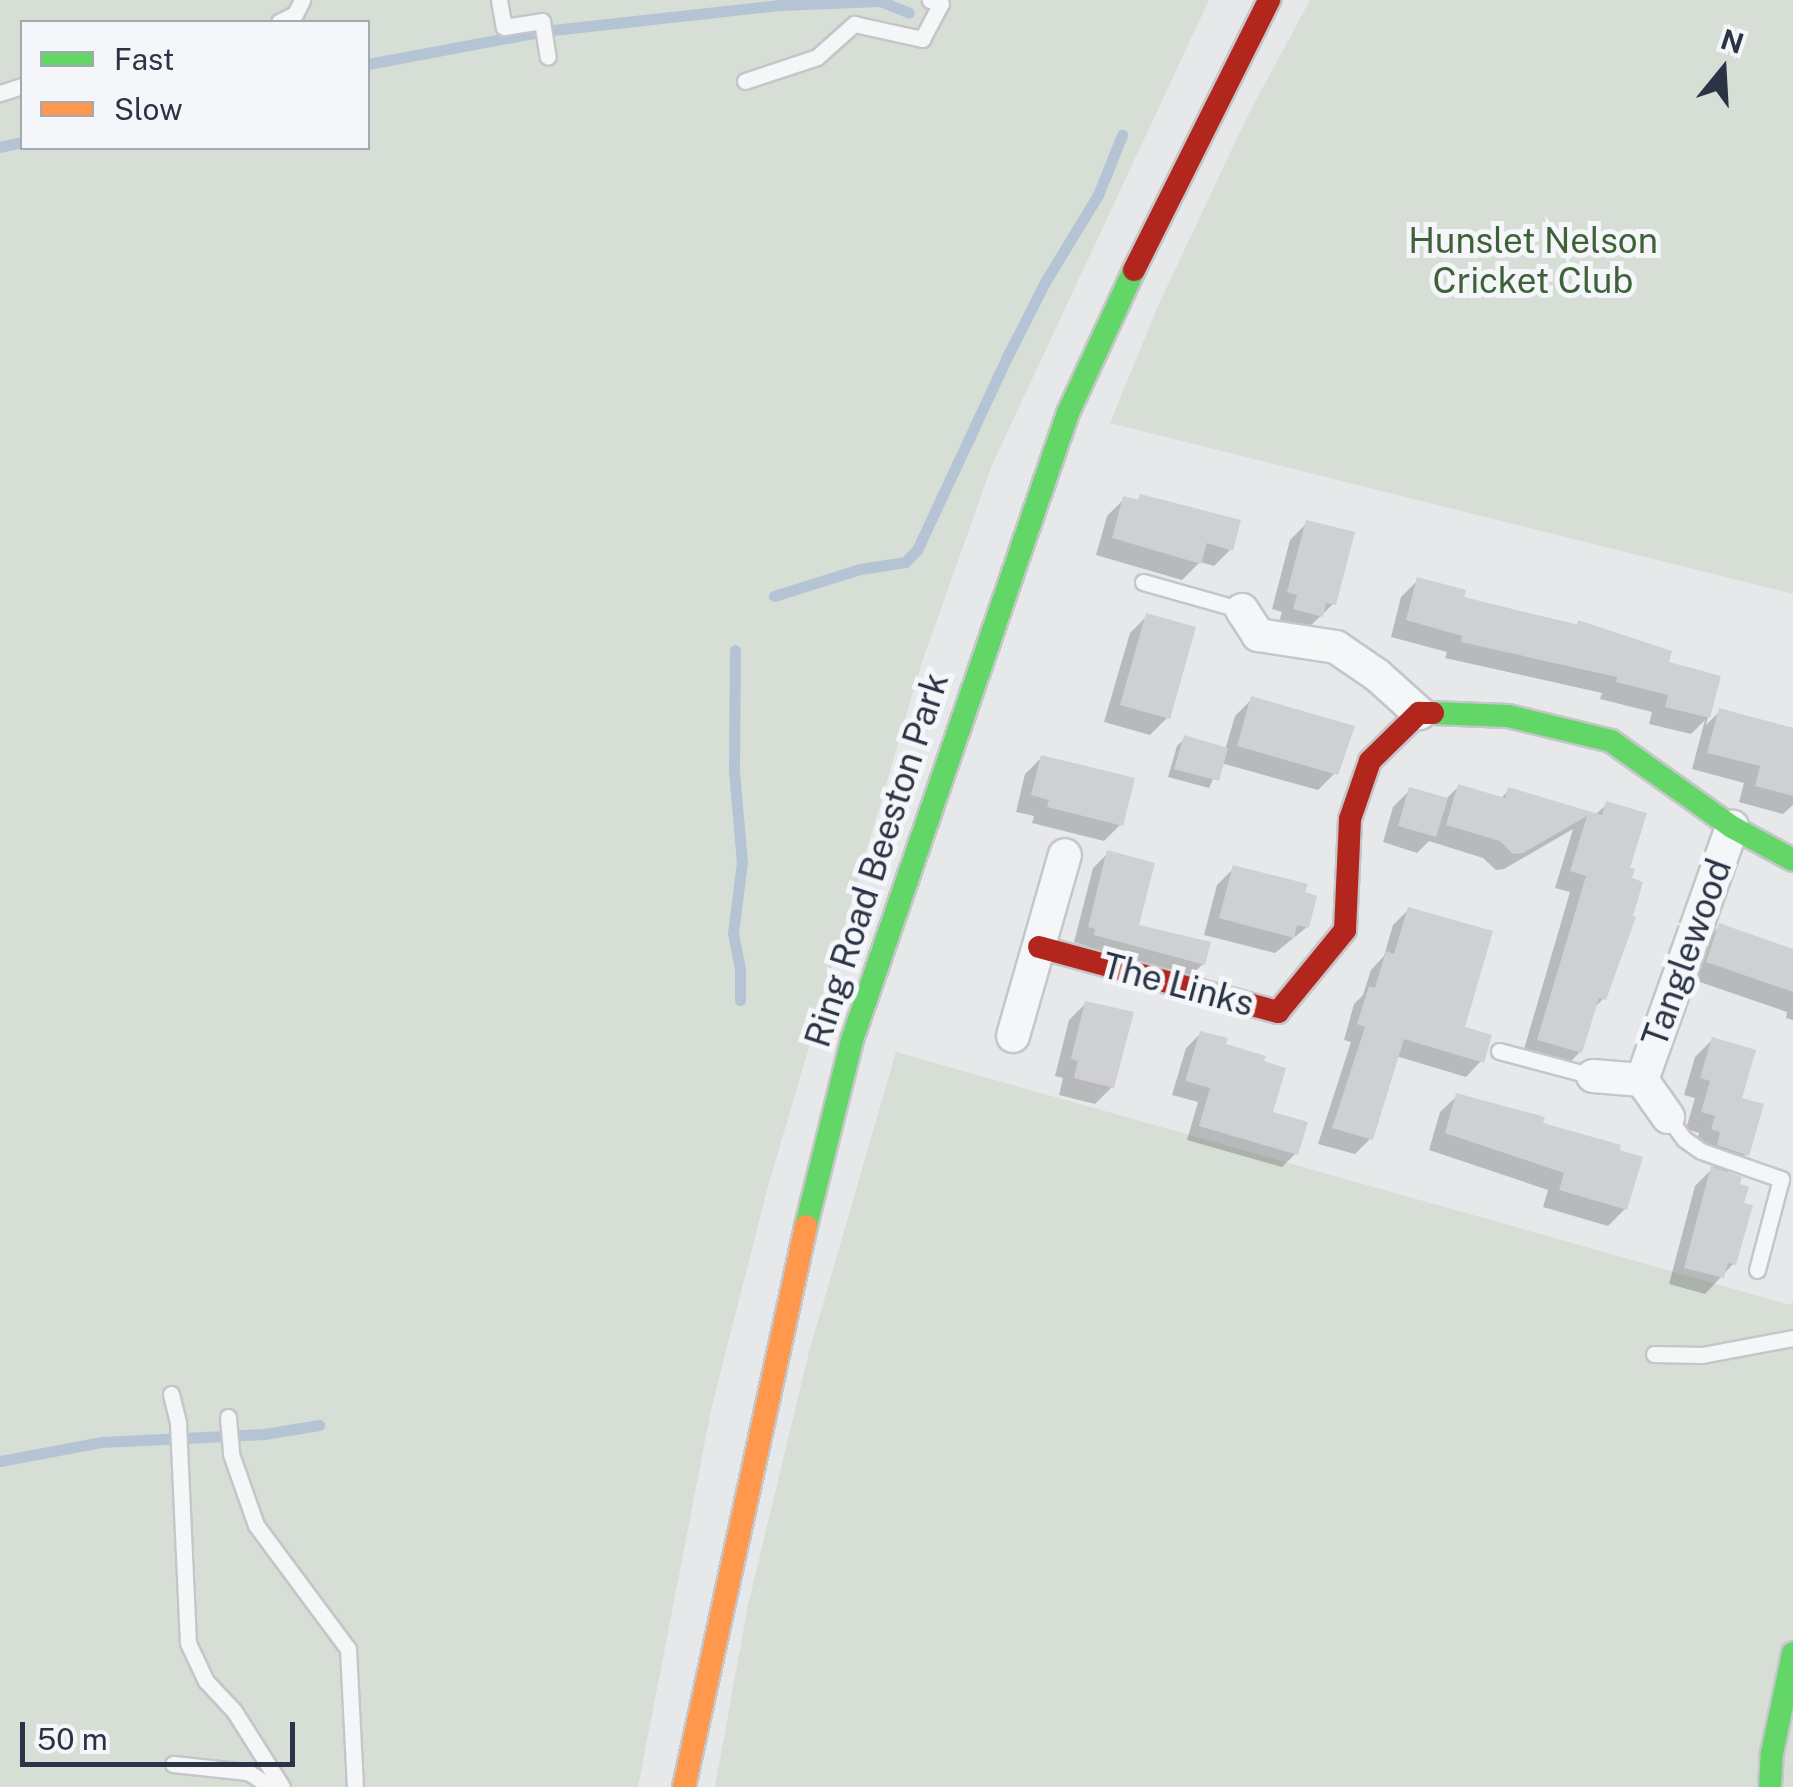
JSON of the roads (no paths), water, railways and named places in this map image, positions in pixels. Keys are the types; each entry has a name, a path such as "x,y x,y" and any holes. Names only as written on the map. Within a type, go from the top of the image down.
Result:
{"street":[{"name":"Ring Road Beeston Park","path":"684,1787 797,1261 852,1040 1068,413 1098,342 1269,0"},
{"path":"1248,636 1336,647 1378,674 1419,713 1508,716 1611,742 1732,827 1793,860"},
{"name":"The Links","path":"1039,947 1278,1012 1345,930 1350,819 1370,760 1419,713"},
{"name":"Tanglewood","path":"1642,1080 1732,827"},
{"path":"1013,1036 1065,856"},
{"name":"Tanglewood","path":"1593,1076 1642,1080"},
{"name":"Tanglewood","path":"1642,1080 1668,1117"},
{"path":"1770,1787 1772,1752 1793,1652"}],"lane":[{"path":"283,20 295,14 302,0"},
{"path":"499,0 504,28 542,21 547,49"},
{"path":"745,82 817,58 854,24 922,39 941,4 930,0"},
{"path":"1143,582 1248,636"},
{"path":"1499,1051 1593,1076"},
{"path":"1668,1117 1684,1138 1701,1151 1781,1178 1757,1270"},
{"path":"1654,1354 1702,1355 1793,1338"},
{"path":"172,1394 178,1423 188,1643 206,1681 234,1710 282,1787"},
{"path":"228,1417 231,1454 256,1525 348,1649 355,1787"},
{"path":"173,1764 248,1772 271,1787"}],"waterway":[{"path":"370,64 544,31 779,5 880,1 909,13"},
{"path":"774,596 860,569 905,562 917,550 1045,282 1098,195 1122,135"},
{"path":"0,147 20,142"},
{"path":"735,650 734,771 742,862 733,933 740,969 740,1000"},
{"path":"0,1461 102,1442 264,1434 319,1425"}],"park label":[{"name":"Hunslet Nelson Cricket Club","path":"1533,261"}]}
